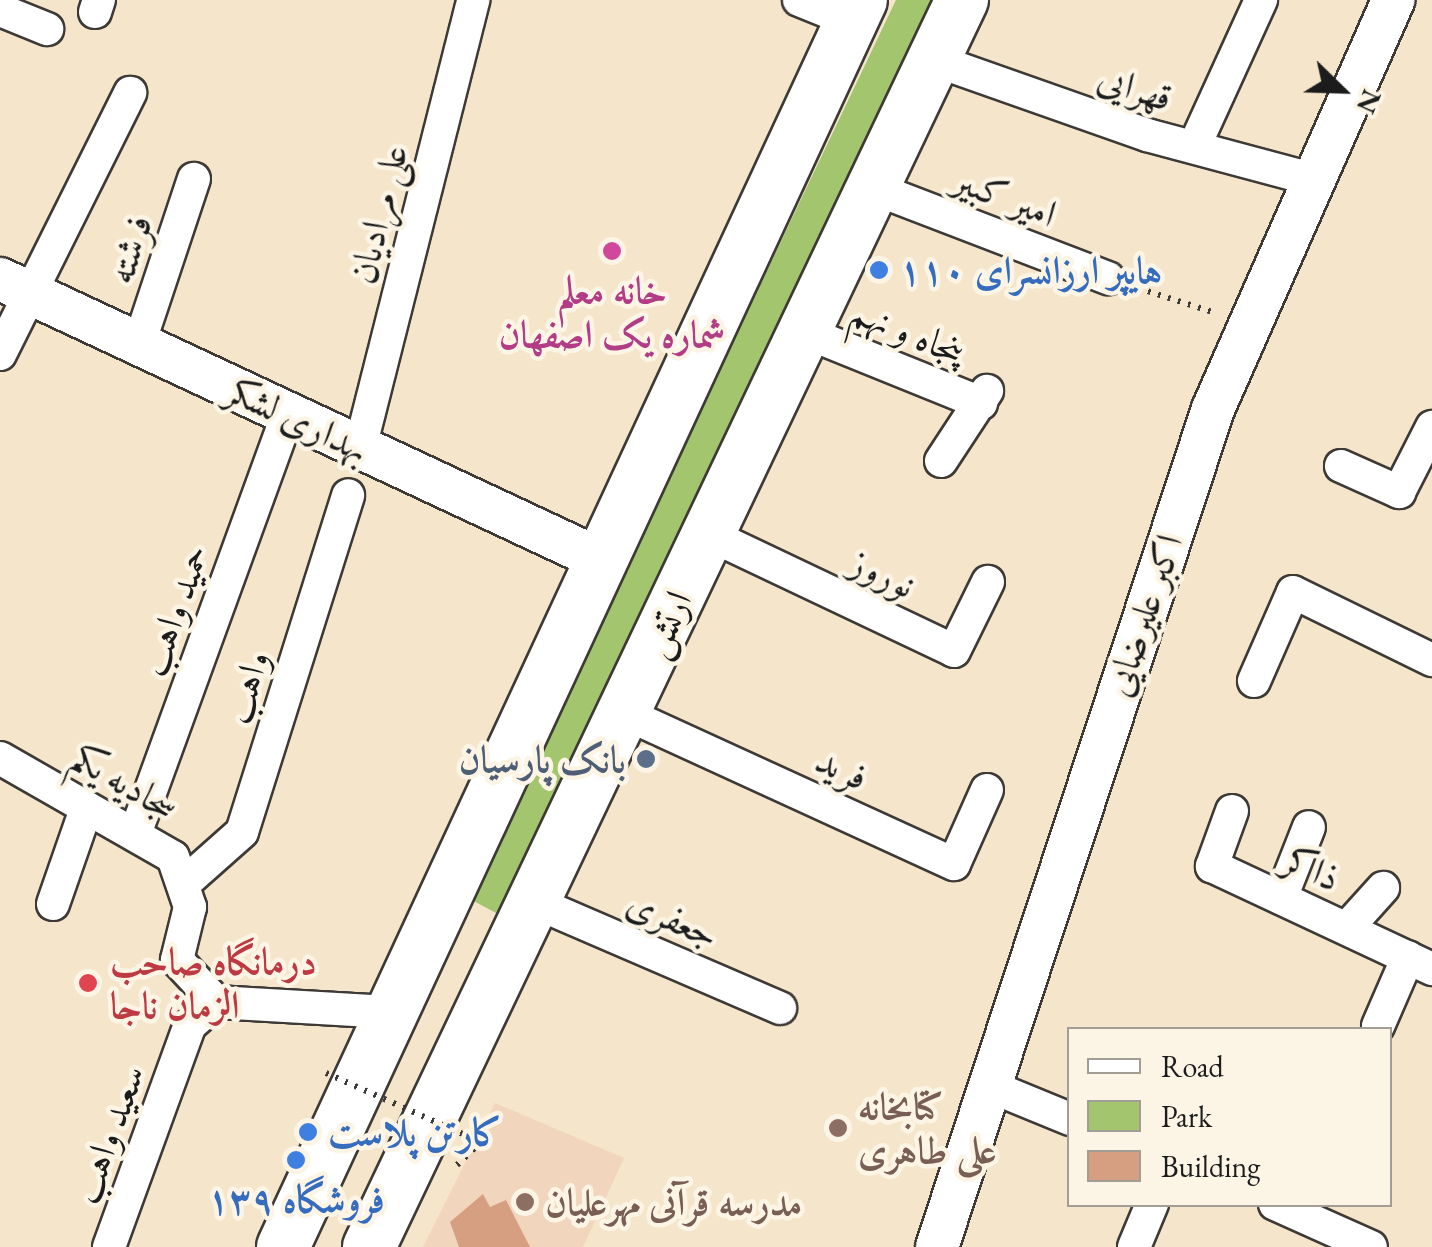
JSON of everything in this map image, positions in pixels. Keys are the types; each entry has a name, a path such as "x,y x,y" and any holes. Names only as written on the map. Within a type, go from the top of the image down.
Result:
{"main road":[{"name":"ارتش","path":"373,1243 962,0"},
{"path":"284,1246 597,558 856,11"}],"street":[{"name":"علی مرادیان","path":"360,448 473,0"},
{"path":"799,0 856,11"},
{"path":"1194,147 1262,0"},
{"name":"اکبر علیرضایی","path":"937,1247 1207,427 1393,0"},
{"path":"0,10 47,29"},
{"name":"قهرایی","path":"934,60 1194,147 1316,180"},
{"path":"0,354 15,286 130,93"},
{"name":"فرشته","path":"139,344 194,178"},
{"name":"امیر کبیر","path":"873,188 1108,278"},
{"name":"بهداری لشکر","path":"15,286 597,558"},
{"name":"پنجاه و نهم","path":"804,332 984,397 941,462"},
{"name":"حمید واهب","path":"135,834 288,414"},
{"path":"1341,466 1399,492 1432,426"},
{"name":"واهب","path":"188,880 242,832 348,496"},
{"name":"نوروز","path":"708,534 954,651 988,582"},
{"path":"1254,681 1293,592 1432,660"},
{"name":"فرید","path":"624,713 954,864 987,790"},
{"name":"سجادیه یکم","path":"0,758 172,857 188,880 177,960 216,1002"},
{"path":"53,904 86,809"},
{"name":"ذاکر","path":"1232,811 1212,866 1420,963"},
{"path":"1281,898 1308,827"},
{"path":"1347,928 1384,888"},
{"name":"جعفری","path":"534,902 780,1008"},
{"path":"1378,1026 1420,963"},
{"path":"216,1002 389,1012"},
{"name":"سعید واهب","path":"109,1247 190,1025 216,1002"},
{"path":"992,1087 1067,1118"},
{"path":"1134,1247 1151,1207"},
{"path":"1281,1207 1371,1247"}],"path":[{"path":"1108,278 1251,324"},
{"path":"326,1074 481,1142"}],"shaded area":[{"name":"مدرسه قرآنی مهرعلیان","path":"495,1103 624,1158 583,1247 423,1247"}],"green space":[{"path":"896,0 936,0 498,914 468,898"}],"building":[{"path":"483,1194 490,1207 506,1200 530,1247 459,1247 450,1222"}],"place":[{"name":"خانه معلم شماره یک اصفهان","path":"612,251"},
{"name":"هایپر ارزانسرای ۱۱۰","path":"879,270"},
{"name":"بانک پارسیان","path":"646,759"},
{"name":"درمانگاه صاحب الزمان ناجا","path":"88,983"},
{"name":"کتابخانه علی طاهری","path":"838,1128"},
{"name":"کارتن پلاست","path":"308,1132"},
{"name":"فروشگاه ۱۳۹","path":"296,1160"},
{"name":"مدرسه قرآنی مهرعلیان","path":"525,1202"}]}
